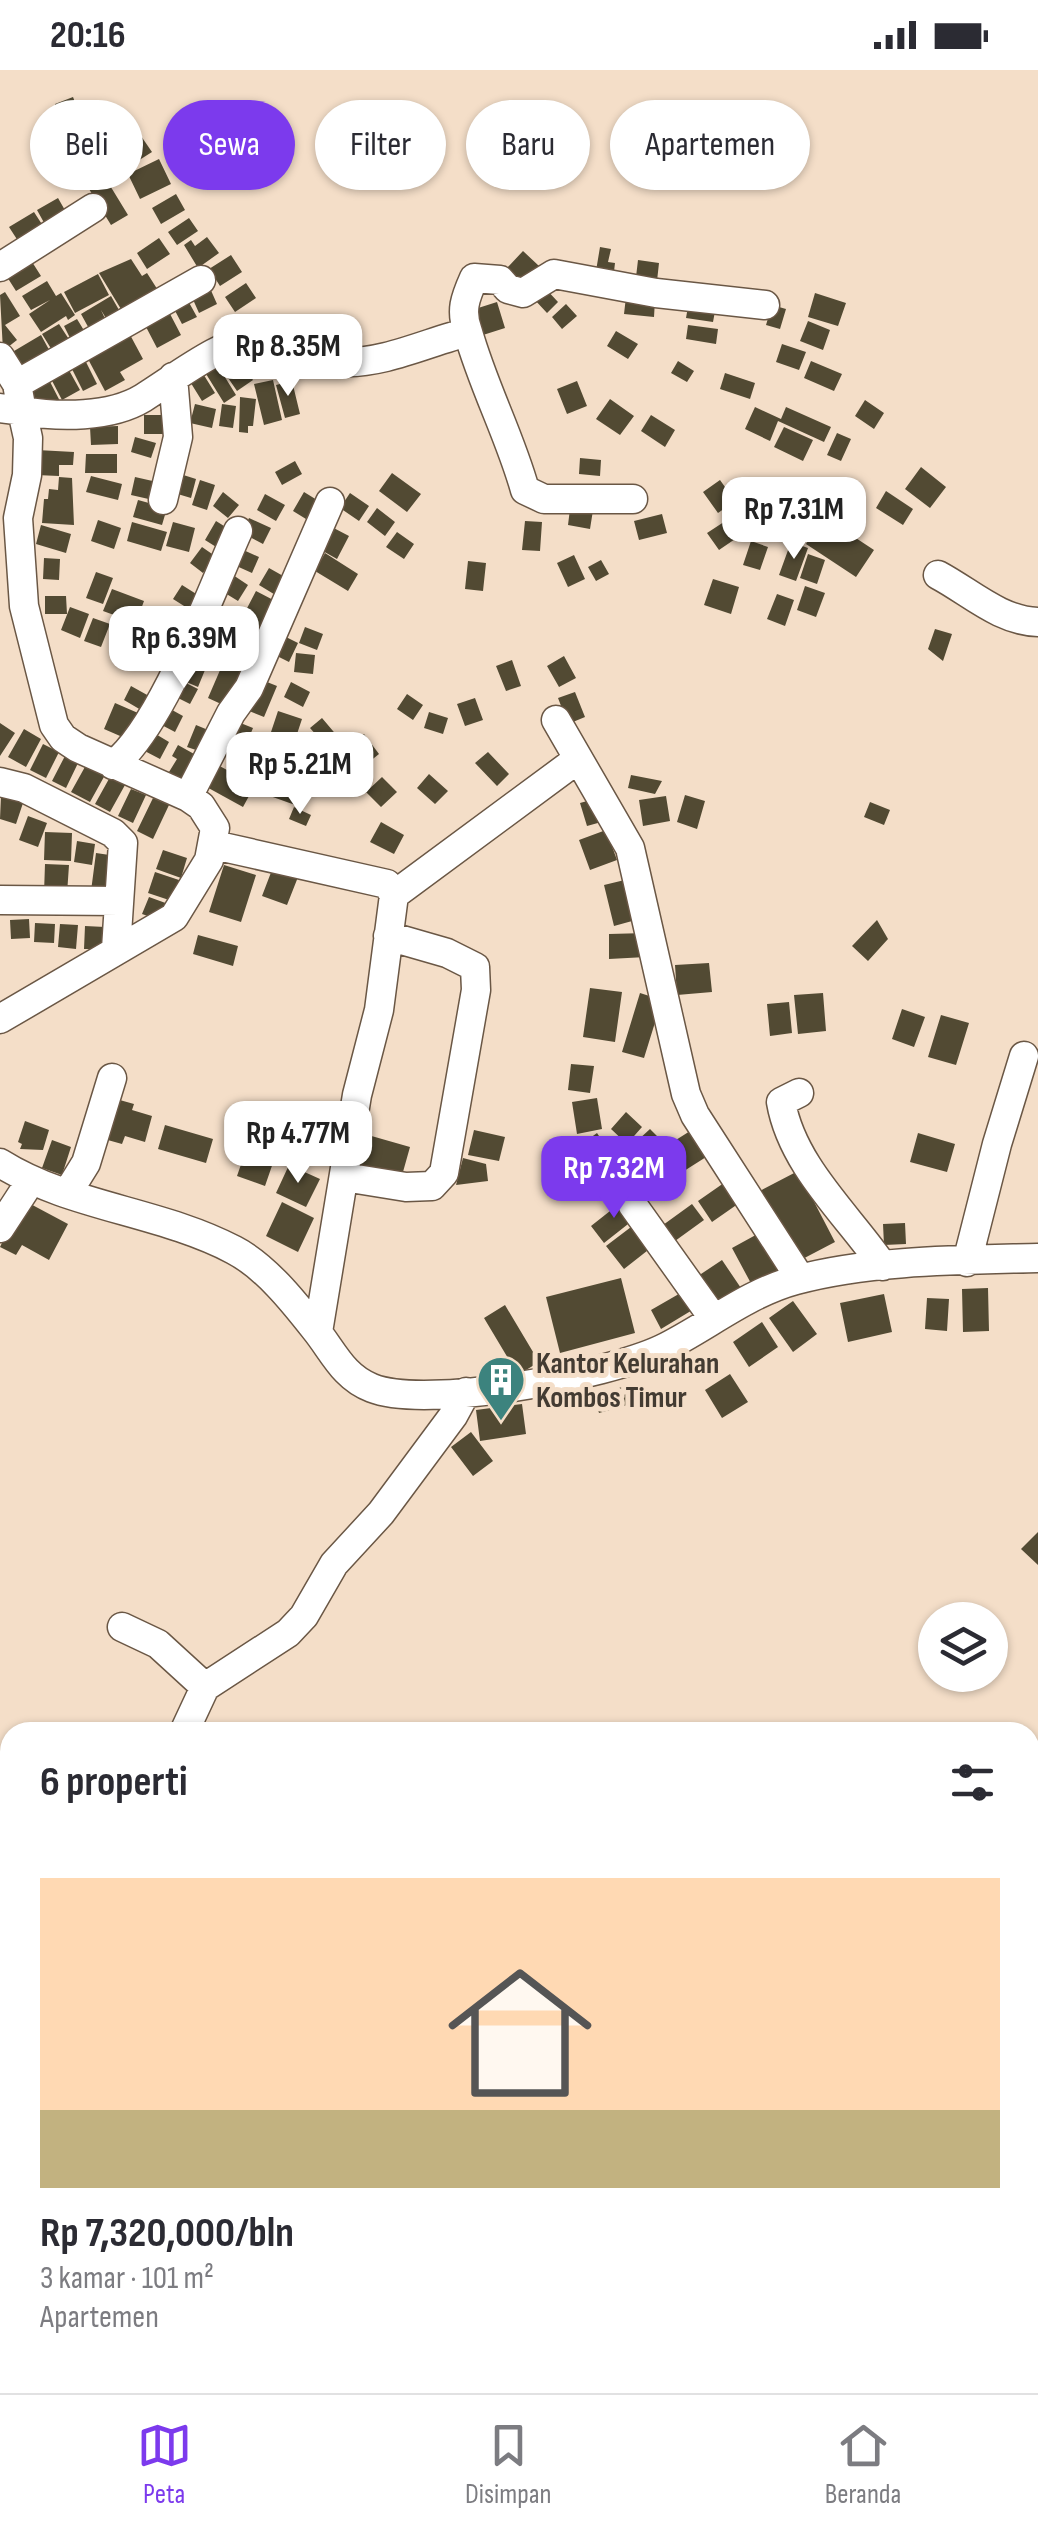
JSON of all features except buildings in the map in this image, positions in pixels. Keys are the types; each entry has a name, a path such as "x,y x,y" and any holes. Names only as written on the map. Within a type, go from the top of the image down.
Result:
{"street":[{"path":"0,267 93,208"},
{"path":"633,500 544,499 525,490 514,451 478,370 462,317 474,278 500,280 508,289 523,293 554,274 656,292 765,304"},
{"path":"13,401 201,280"},
{"path":"13,401 53,416 123,406 141,400 173,376 214,354 265,334 280,333 319,358 341,362 377,359 468,332"},
{"path":"0,357 28,438 27,474 18,518 24,606 48,710 63,738 113,765 188,797 215,828 214,846 179,912 0,1019"},
{"path":"164,500 178,437 173,376"},
{"path":"188,797 231,713 249,688 330,502"},
{"path":"113,765 128,752 158,705 238,532"},
{"path":"938,575 998,612 1038,622"},
{"path":"556,720 630,848 678,1068 691,1104 800,1278"},
{"path":"394,894 578,759"},
{"path":"0,782 24,788 120,838 125,850 116,949"},
{"path":"214,846 387,884 394,894 379,1010 357,1095 318,1332"},
{"path":"0,900 120,901"},
{"path":"344,1177 406,1187 432,1186 444,1173 448,1156 476,990 475,967 388,936"},
{"path":"967,1262 996,1144 1024,1056"},
{"path":"68,1192 86,1163 112,1078"},
{"path":"799,1092 781,1102 794,1140 836,1206 883,1266"},
{"path":"0,1163 30,1182 239,1252 318,1332 336,1360 370,1388 395,1394 466,1392 554,1379 636,1357 660,1350 768,1288 800,1278 883,1266 1038,1258"},
{"path":"0,1228 30,1182"},
{"path":"632,1204 714,1319"},
{"path":"189,1722 205,1687 288,1633 304,1616 334,1564 382,1513 453,1416 466,1392"},
{"path":"122,1627 158,1644 205,1687"}],"place":[{"name":"Kantor Kelurahan Kombos Timur","path":"501,1422"}]}
